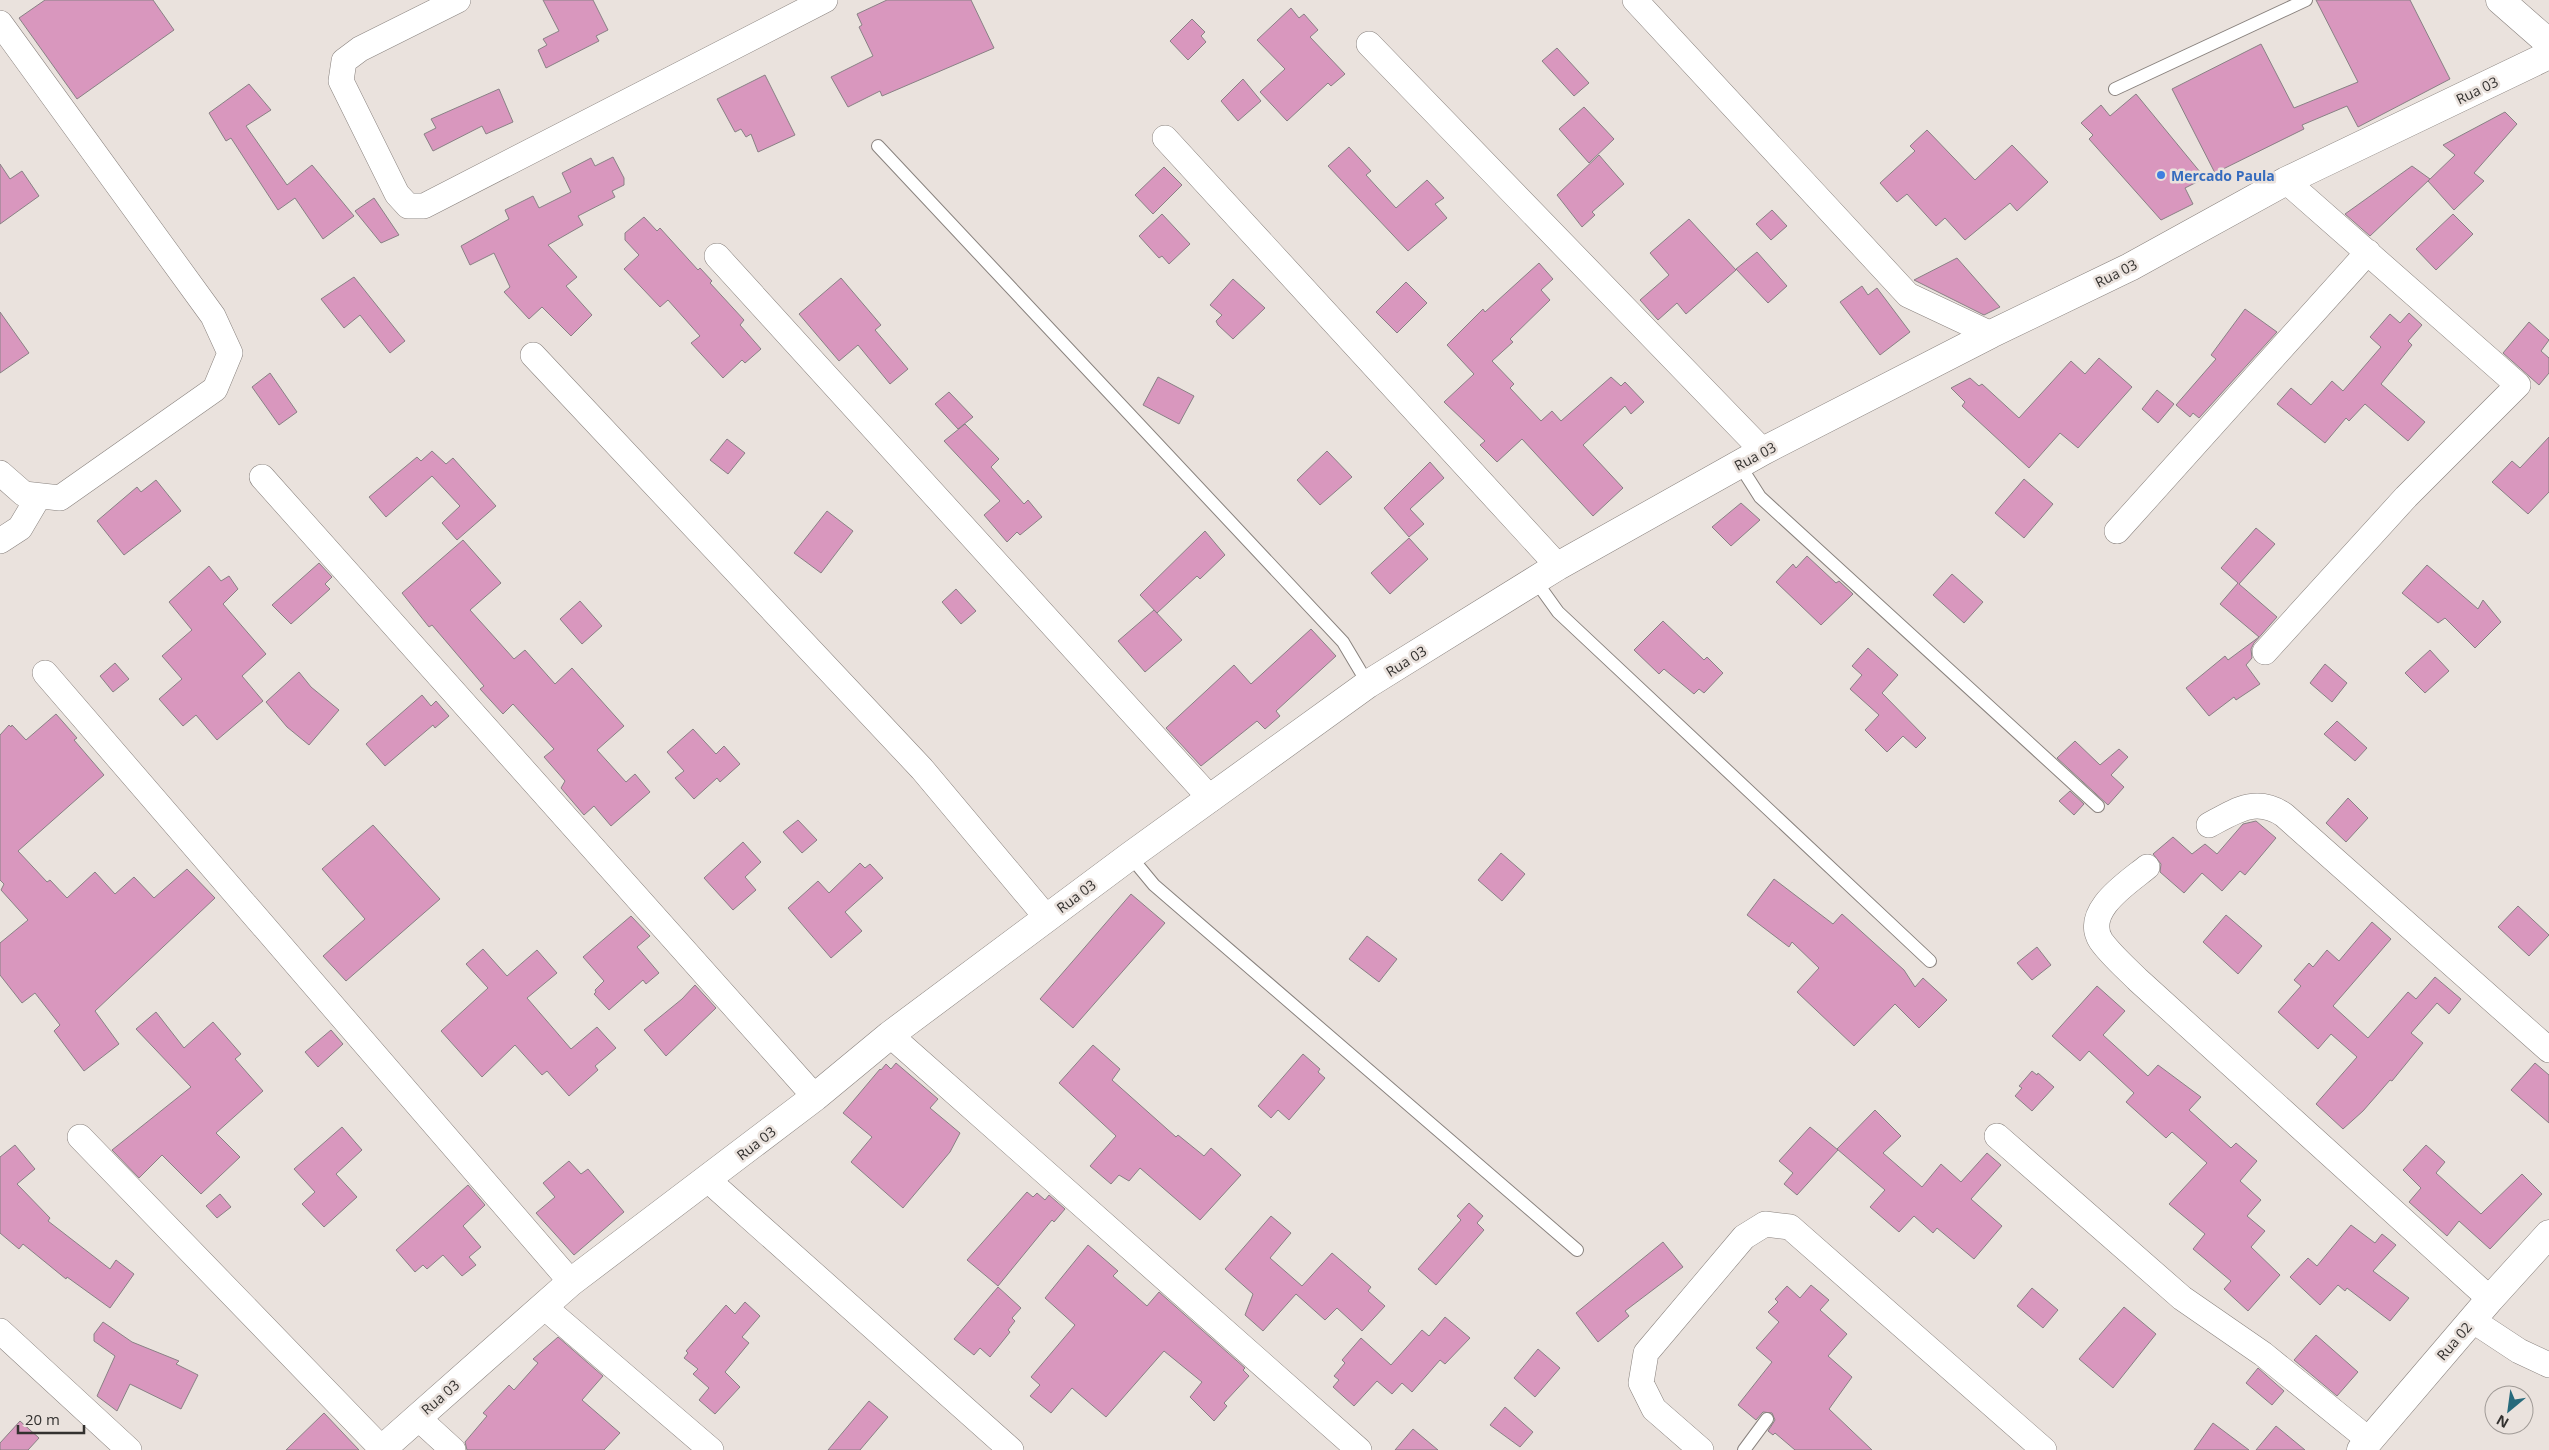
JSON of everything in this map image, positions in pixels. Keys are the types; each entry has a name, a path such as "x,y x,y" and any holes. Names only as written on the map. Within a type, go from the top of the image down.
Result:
{"street":[{"path":"458,0 360,49 344,60 341,81 397,194 408,206 424,206 824,0"},
{"path":"1635,0 1908,294 1991,334"},
{"path":"2500,0 2549,43"},
{"path":"0,23 213,316 230,353 215,389 60,498 24,494 0,473"},
{"path":"1369,44 1763,451"},
{"name":"Rua 03","path":"382,1449 570,1282 816,1097 890,1035 1130,856 1368,684 1558,566 1763,451 1991,334 2130,267 2286,181 2549,55"},
{"path":"1165,138 1558,566"},
{"path":"2265,652 2406,497 2518,384 2286,181"},
{"path":"2116,531 2368,252"},
{"path":"717,256 1211,799"},
{"path":"533,355 922,769 1047,918"},
{"path":"262,477 816,1097"},
{"path":"0,540 20,528 40,496"},
{"path":"45,673 570,1282"},
{"path":"2209,826 2244,806 2272,808 2284,815 2549,1050"},
{"path":"2148,867 2105,902 2097,922 2100,939 2138,980 2490,1299"},
{"path":"890,1035 1359,1450"},
{"path":"1997,1136 2182,1298 2263,1354 2365,1445"},
{"path":"80,1137 382,1449"},
{"path":"708,1180 1011,1450"},
{"path":"1701,1450 1654,1409 1640,1383 1646,1353 1744,1238 1765,1224 1790,1227 2044,1450"},
{"name":"Rua 02","path":"2365,1445 2490,1299 2549,1234"},
{"path":"543,1306 711,1450"},
{"path":"2472,1320 2519,1351 2549,1365"},
{"path":"0,1331 129,1450"},
{"path":"417,1417 453,1450"}],"lane":[{"path":"2115,89 2306,0"},
{"path":"878,146 1343,642 1368,684"},
{"path":"1739,464 1760,497 2098,806"},
{"path":"1535,580 1558,612 1930,961"},
{"path":"1130,856 1154,886 1577,1250"},
{"path":"1744,1450 1767,1419"}],"building":[{"path":"45,0 153,0 174,30 77,99 19,18"},
{"path":"543,0 593,0 608,30 596,36 599,41 546,68 538,50 547,45 543,39 559,31"},
{"path":"887,0 971,0 994,48 882,96 880,91 848,107 831,77 873,56 859,27 862,25 857,14"},
{"path":"2316,0 2410,0 2450,79 2358,127 2347,106 2302,125 2304,129 2215,173 2172,89 2261,44 2294,108 2358,82"},
{"path":"1291,8 1299,18 1304,14 1318,30 1310,37 1345,74 1331,86 1328,83 1287,121 1260,92 1285,69 1257,40"},
{"path":"1192,19 1205,32 1201,36 1206,42 1188,60 1170,41"},
{"path":"1557,48 1589,83 1574,96 1542,61"},
{"path":"765,75 795,135 758,152 751,134 746,137 741,129 735,132 717,99"},
{"path":"1243,79 1261,101 1238,121 1221,101"},
{"path":"249,84 271,110 246,126 287,185 312,165 354,216 323,239 295,198 278,210 231,138 226,141 209,113"},
{"path":"499,89 513,122 486,134 482,126 433,151 424,134 436,128 431,119"},
{"path":"2136,94 2205,178 2185,188 2193,204 2161,220 2089,139 2093,135 2081,123 2101,105 2110,116"},
{"path":"1584,107 1614,139 1589,163 1559,129"},
{"path":"2505,112 2517,124 2474,173 2484,181 2454,210 2428,181 2455,155 2443,145"},
{"path":"1927,130 1975,180 2012,145 2048,182 2017,211 2010,203 1965,240 1945,218 1936,226 1907,194 1897,202 1880,183 1915,151 1910,146"},
{"path":"1349,147 1371,171 1366,175 1396,208 1427,180 1444,198 1435,204 1447,218 1408,251 1328,166"},
{"path":"1599,155 1624,184 1592,212 1595,215 1582,227 1557,195"},
{"path":"613,157 624,178 624,185 612,191 615,197 578,216 583,225 548,245 577,277 566,286 592,315 571,336 542,307 529,319 504,292 510,287 494,253 470,265 461,246 509,219 505,210 533,196 539,208 571,192 562,173 591,158 595,166"},
{"path":"0,164 10,179 22,171 39,196 0,224"},
{"path":"2412,166 2430,179 2370,236 2345,214"},
{"path":"1164,167 1182,185 1153,214 1135,195"},
{"path":"374,198 399,235 381,243 355,211"},
{"path":"1772,210 1787,226 1771,240 1756,224"},
{"path":"1162,214 1190,244 1169,264 1162,256 1159,258 1139,236"},
{"path":"2453,214 2473,234 2436,270 2416,249"},
{"path":"644,217 657,231 660,228 698,270 700,268 712,281 710,283 744,320 740,325 761,349 745,363 742,360 723,378 691,343 700,336 668,300 660,307 624,269 639,255 625,240 625,233"},
{"path":"1689,219 1736,270 1686,314 1677,303 1658,320 1640,300 1669,275 1650,253"},
{"path":"1757,252 1787,286 1768,303 1736,269"},
{"path":"1957,258 2000,307 1984,315 1914,280"},
{"path":"1539,263 1553,279 1541,290 1550,300 1510,339 1513,342 1492,361 1514,384 1510,388 1541,421 1552,411 1561,421 1611,377 1621,386 1625,382 1644,402 1631,414 1625,406 1583,445 1623,488 1593,516 1522,439 1497,462 1480,445 1485,441 1444,402 1474,374 1447,345 1483,309 1485,312"},
{"path":"354,277 405,341 390,353 360,315 344,328 321,299"},
{"path":"841,278 881,325 875,330 908,369 890,384 858,345 839,361 799,314"},
{"path":"1233,279 1265,308 1233,339 1218,325 1216,321 1222,315 1210,305"},
{"path":"1406,282 1427,303 1397,333 1376,312"},
{"path":"1862,286 1868,295 1877,288 1910,332 1880,355 1840,302"},
{"path":"2245,309 2277,332 2199,418 2193,413 2190,417 2176,405 2216,359 2211,355"},
{"path":"0,312 29,353 0,373"},
{"path":"2409,313 2422,325 2408,341 2412,345 2381,384 2425,422 2408,441 2365,404 2349,421 2346,418 2325,443 2277,404 2291,388 2311,405 2332,381 2343,391 2381,347 2370,337 2390,314 2400,323"},
{"path":"2529,322 2549,340 2541,351 2549,358 2549,373 2539,385 2503,353"},
{"path":"2099,358 2132,387 2078,448 2060,433 2029,468 1962,406 1965,402 1951,388 1970,378 1979,386 1982,384 2019,418 2071,361 2085,374"},
{"path":"270,373 297,412 279,425 252,387"},
{"path":"1158,377 1194,396 1179,424 1143,405"},
{"path":"2157,390 2174,404 2158,423 2142,409"},
{"path":"949,392 973,417 958,429 935,404"},
{"path":"965,424 999,459 991,467 1024,504 1028,500 1042,517 1020,535 1017,532 1007,542 984,515 1000,501 944,441"},
{"path":"2549,437 2549,492 2528,514 2492,482 2512,461 2520,468"},
{"path":"727,439 745,453 728,474 710,460"},
{"path":"432,451 446,464 453,458 496,506 457,540 442,523 460,506 432,476 386,517 369,497 417,457 421,461"},
{"path":"1327,451 1352,477 1320,505 1297,480"},
{"path":"1430,462 1444,478 1410,509 1424,524 1409,537 1384,508"},
{"path":"2024,479 2053,504 2024,538 1995,513"},
{"path":"156,480 181,511 124,555 97,521 137,487 141,492"},
{"path":"1741,503 1760,520 1731,546 1712,527"},
{"path":"827,511 853,531 821,573 794,553"},
{"path":"2256,528 2275,544 2239,584 2277,617 2254,643 2251,649 2252,658 2246,665 2260,684 2236,700 2234,697 2209,716 2186,688 2225,656 2228,660 2259,637 2220,604 2238,583 2221,568"},
{"path":"1205,531 1225,555 1200,579 1197,576 1157,613 1140,595"},
{"path":"1409,538 1428,559 1390,594 1371,573"},
{"path":"463,540 501,583 470,610 514,659 525,650 555,684 572,668 624,726 597,750 626,782 635,774 650,792 611,826 594,806 584,815 561,788 565,781 544,757 554,749 513,704 503,714 480,689 484,686 432,625 429,627 402,593"},
{"path":"1807,556 1836,583 1839,581 1853,594 1821,625 1776,582 1793,564 1796,568"},
{"path":"319,563 332,577 325,584 330,589 291,624 272,605"},
{"path":"2427,565 2478,609 2483,600 2501,622 2475,648 2445,618 2438,623 2402,593"},
{"path":"209,566 221,581 229,576 238,589 223,604 266,654 242,676 263,701 217,740 196,715 183,726 159,699 182,679 162,656 192,630 169,602"},
{"path":"1952,574 1983,602 1964,623 1933,595"},
{"path":"956,589 976,611 961,624 942,602"},
{"path":"580,601 602,626 582,644 560,619"},
{"path":"1154,610 1182,640 1145,672 1118,641"},
{"path":"1663,621 1704,660 1707,657 1723,673 1704,693 1699,689 1694,694 1664,669 1659,674 1634,650"},
{"path":"1311,629 1336,656 1276,711 1280,716 1265,729 1257,721 1201,766 1166,728 1234,665 1251,684"},
{"path":"1868,648 1898,675 1882,693 1926,738 1916,748 1903,736 1887,752 1865,730 1879,715 1850,689 1862,675 1852,666"},
{"path":"2430,650 2449,671 2425,693 2405,673"},
{"path":"115,663 129,679 113,692 100,676"},
{"path":"2325,664 2347,683 2332,702 2310,683"},
{"path":"299,672 311,687 339,710 309,745 287,727 266,702"},
{"path":"422,695 431,706 436,701 449,716 435,728 433,725 385,766 366,744"},
{"path":"56,714 77,738 74,740 104,775 18,851 47,882 50,880 67,898 95,872 115,894 134,877 154,898 187,869 215,898 95,1011 119,1044 84,1071 54,1031 60,1025 35,993 22,1003 0,975 0,943 28,920 1,890 4,884 0,880 0,735 9,725 11,727 12,725 26,740"},
{"path":"2337,721 2367,748 2355,761 2324,734"},
{"path":"693,729 716,754 724,746 740,764 720,782 717,778 694,799 675,778 684,771 667,752"},
{"path":"2075,741 2100,765 2119,749 2128,757 2111,775 2124,787 2108,805 2057,758"},
{"path":"2070,791 2084,804 2074,815 2059,801"},
{"path":"2348,798 2368,818 2346,842 2326,823"},
{"path":"798,820 817,840 802,853 783,832"},
{"path":"2256,821 2276,838 2245,875 2240,871 2222,891 2202,873 2184,893 2160,872 2161,864 2153,854 2173,837 2192,854 2205,844 2217,854 2243,824"},
{"path":"373,825 440,899 346,981 323,956 365,919 322,869"},
{"path":"743,842 761,862 745,877 756,890 733,910 704,878"},
{"path":"1501,853 1525,874 1502,901 1478,880"},
{"path":"860,863 865,868 870,864 883,878 845,912 862,931 831,958 788,908 818,881 829,893"},
{"path":"1774,879 1833,924 1842,914 1904,970 1915,987 1923,978 1947,1000 1919,1028 1895,1004 1854,1046 1797,992 1819,968 1792,942 1789,947 1747,915"},
{"path":"1131,894 1165,923 1073,1028 1040,999"},
{"path":"2518,906 2549,935 2529,956 2498,927"},
{"path":"2226,915 2262,946 2238,974 2203,942"},
{"path":"631,916 650,936 637,947 659,973 646,984 643,980 609,1010 594,994 595,990 604,981 583,957"},
{"path":"2372,922 2391,939 2333,1006 2368,1038 2408,992 2416,999 2435,977 2461,999 2449,1014 2437,1003 2411,1033 2423,1043 2392,1081 2390,1080 2363,1111 2343,1129 2316,1104 2357,1057 2331,1034 2318,1049 2278,1012 2301,986 2294,980 2309,963 2313,967 2327,950 2339,961"},
{"path":"1367,936 1397,959 1379,982 1349,959"},
{"path":"2037,947 2051,965 2032,980 2017,963"},
{"path":"483,949 507,976 537,950 557,973 527,998 571,1049 597,1027 616,1048 595,1066 598,1070 569,1096 547,1071 542,1075 515,1045 482,1077 441,1031 488,988 466,964"},
{"path":"695,985 716,1008 666,1056 644,1030 682,999"},
{"path":"2097,986 2125,1011 2103,1035 2148,1076 2158,1065 2201,1097 2189,1110 2231,1148 2236,1143 2257,1161 2240,1181 2261,1200 2247,1216 2265,1231 2251,1247 2280,1275 2248,1311 2224,1289 2231,1281 2193,1249 2205,1234 2169,1204 2207,1163 2172,1132 2166,1138 2126,1102 2134,1093 2089,1051 2080,1061 2052,1036"},
{"path":"156,1012 184,1048 213,1022 241,1054 235,1059 263,1091 216,1133 240,1157 201,1194 162,1155 139,1178 112,1150 191,1087 136,1029"},
{"path":"331,1030 343,1044 318,1067 305,1052"},
{"path":"1093,1045 1120,1069 1112,1080 1176,1137 1178,1135 1204,1156 1211,1148 1241,1175 1200,1220 1140,1168 1129,1181 1119,1175 1111,1184 1090,1166 1116,1136 1059,1083"},
{"path":"1303,1054 1320,1069 1318,1072 1325,1078 1289,1120 1278,1110 1271,1118 1258,1106"},
{"path":"896,1063 938,1099 930,1108 960,1133 950,1152 903,1208 851,1162 872,1137 843,1113 880,1069 886,1064 891,1069"},
{"path":"2535,1063 2549,1075 2549,1123 2511,1090"},
{"path":"2032,1071 2037,1075 2038,1073 2054,1087 2032,1111 2015,1096 2022,1088 2019,1086"},
{"path":"1875,1110 1901,1136 1883,1153 1922,1187 1941,1164 1961,1182 1987,1153 2001,1165 1971,1199 2002,1226 1974,1259 1937,1228 1933,1233 1914,1216 1899,1232 1870,1207 1885,1190 1837,1149"},
{"path":"342,1127 362,1150 336,1174 357,1197 324,1227 302,1204 315,1192 294,1169"},
{"path":"1810,1127 1838,1150 1797,1195 1784,1184 1793,1173 1779,1161"},
{"path":"15,1145 35,1169 17,1184 50,1218 48,1221 110,1269 116,1260 134,1274 110,1308 67,1277 66,1279 23,1244 19,1249 0,1233 0,1157"},
{"path":"2426,1145 2445,1162 2436,1173 2481,1214 2522,1174 2542,1194 2490,1249 2459,1221 2447,1236 2409,1202 2421,1188 2403,1170"},
{"path":"569,1161 581,1174 588,1169 624,1212 574,1255 536,1213 555,1197 543,1183"},
{"path":"468,1185 485,1205 463,1226 481,1247 469,1257 476,1265 462,1276 443,1255 427,1269 423,1265 415,1272 396,1250"},
{"path":"1027,1192 1033,1197 1037,1193 1045,1200 1049,1195 1065,1209 1054,1222 1052,1220 998,1286 967,1260"},
{"path":"220,1194 231,1207 217,1218 206,1206"},
{"path":"1469,1203 1483,1216 1477,1223 1484,1230 1436,1285 1418,1269 1461,1220 1457,1216"},
{"path":"1271,1216 1291,1233 1270,1258 1302,1286 1332,1253 1371,1287 1368,1291 1385,1306 1362,1331 1337,1308 1325,1320 1296,1294 1263,1331 1245,1315 1253,1294 1225,1269"},
{"path":"2351,1225 2375,1243 2382,1234 2396,1245 2373,1271 2409,1298 2390,1321 2347,1288 2345,1291 2338,1285 2320,1305 2290,1277 2308,1258 2317,1266"},
{"path":"1663,1242 1683,1267 1625,1311 1629,1316 1598,1342 1576,1313"},
{"path":"1088,1245 1118,1271 1113,1276 1147,1306 1159,1292 1245,1368 1243,1370 1249,1376 1224,1403 1227,1406 1214,1421 1190,1397 1202,1382 1164,1351 1106,1417 1072,1388 1051,1413 1030,1396 1040,1385 1031,1377 1075,1325 1045,1298"},
{"path":"1811,1285 1829,1300 1820,1310 1847,1334 1828,1356 1852,1377 1829,1409 1872,1450 1795,1450 1775,1433 1773,1435 1768,1431 1775,1420 1772,1413 1763,1412 1756,1420 1738,1405 1772,1362 1756,1348 1779,1322 1768,1312 1778,1302 1775,1299 1787,1286 1800,1298"},
{"path":"998,1287 1021,1308 1012,1318 1015,1321 1008,1330 1010,1332 990,1357 980,1348 974,1355 954,1339"},
{"path":"2032,1288 2058,1310 2043,1328 2017,1306"},
{"path":"745,1302 760,1316 742,1337 749,1343 725,1372 740,1387 715,1414 699,1400 709,1388 693,1374 698,1369 684,1358 688,1353 686,1351 726,1305 735,1314"},
{"path":"2124,1307 2156,1334 2113,1388 2079,1359"},
{"path":"1445,1317 1470,1338 1445,1364 1440,1360 1412,1392 1402,1383 1392,1394 1377,1381 1354,1406 1333,1387 1339,1380 1334,1376 1345,1363 1342,1360 1361,1338 1391,1365 1422,1330 1429,1336"},
{"path":"103,1322 132,1342 179,1361 176,1364 198,1375 181,1409 130,1384 117,1411 97,1396 115,1356 94,1341 94,1334"},
{"path":"2316,1335 2358,1372 2337,1396 2294,1360"},
{"path":"558,1337 603,1376 582,1400 620,1433 604,1450 467,1450 465,1442 487,1416 483,1413 509,1385 514,1390 538,1363 533,1359"},
{"path":"1538,1349 1560,1368 1535,1397 1514,1378"},
{"path":"2258,1368 2284,1391 2272,1405 2246,1383"},
{"path":"869,1401 888,1417 860,1450 828,1450"},
{"path":"1505,1407 1533,1432 1520,1447 1490,1425"},
{"path":"324,1413 359,1450 286,1450"},
{"path":"20,1421 39,1438 28,1450 0,1450 0,1443"},
{"path":"2213,1423 2249,1450 2194,1450"},
{"path":"2276,1426 2305,1450 2256,1450"},
{"path":"1413,1429 1438,1450 1395,1450"}],"place":[{"name":"Mercado Paula","path":"2161,175"}]}
